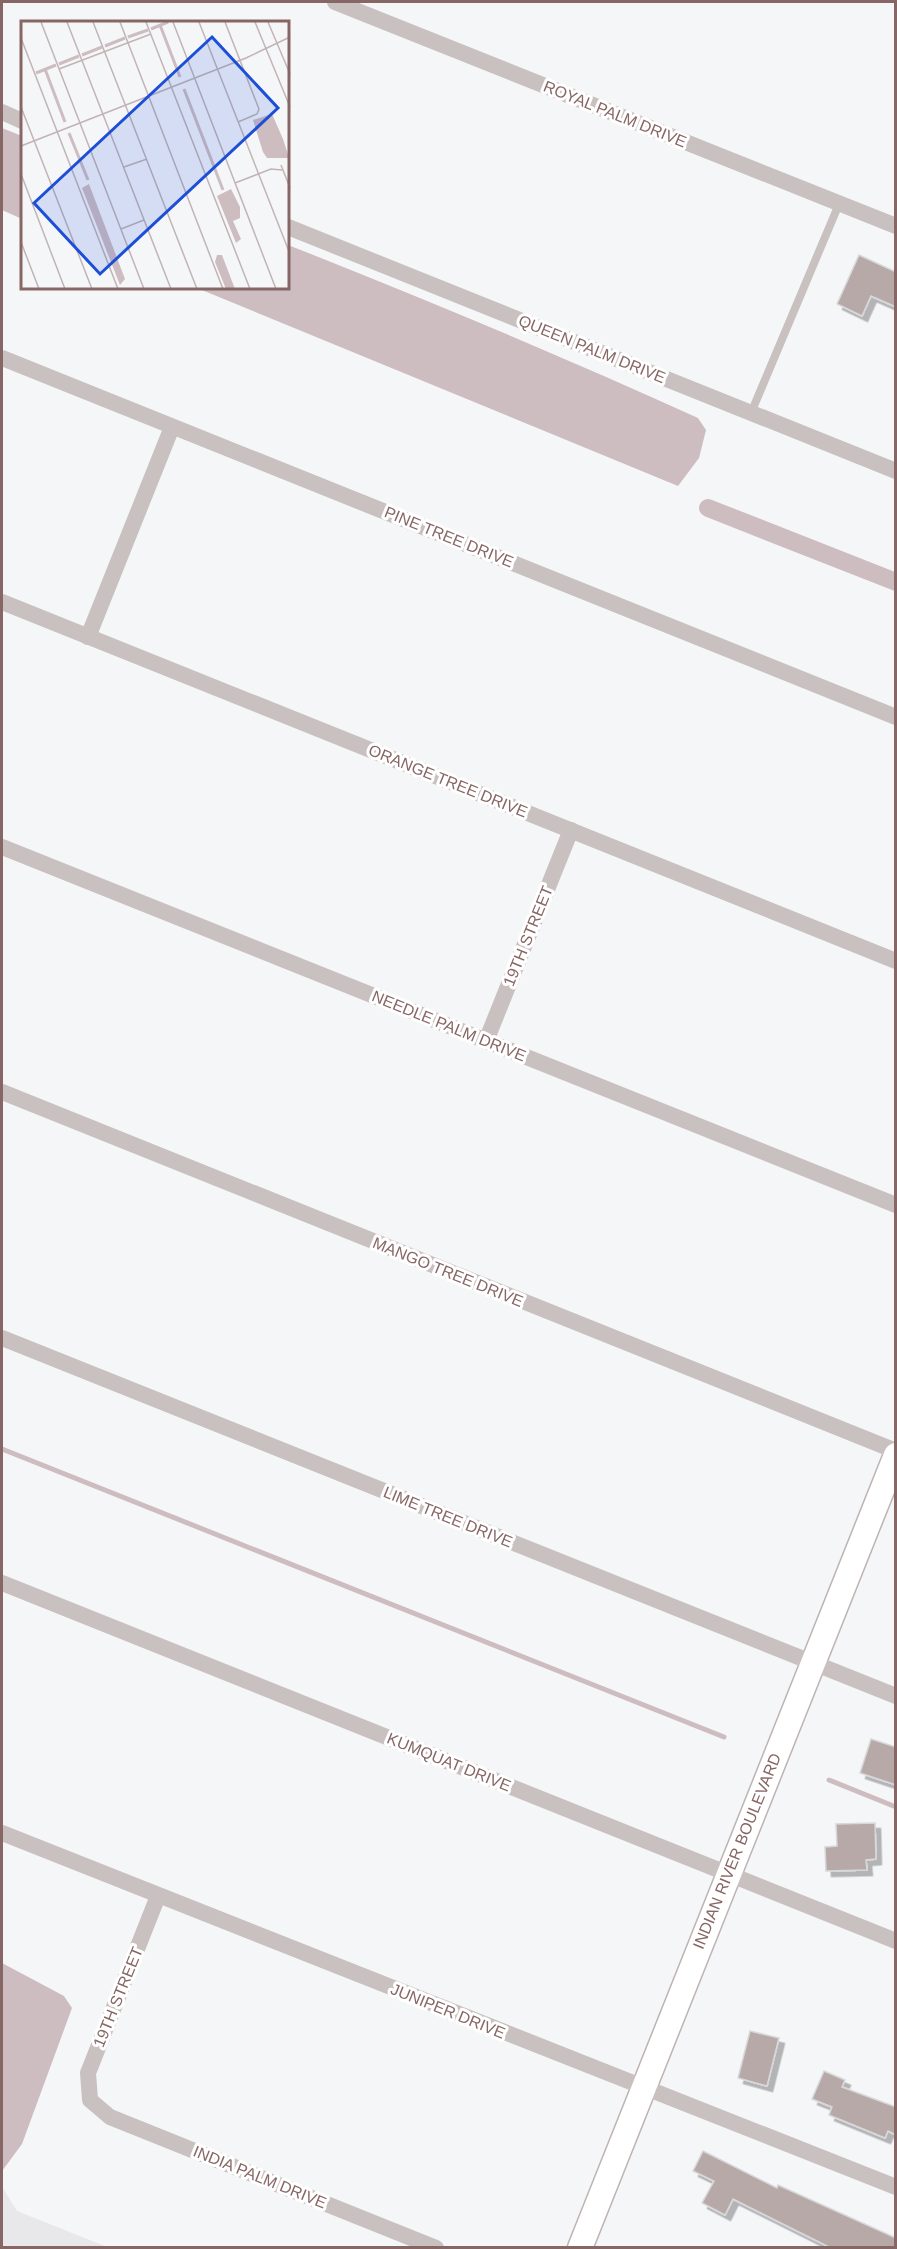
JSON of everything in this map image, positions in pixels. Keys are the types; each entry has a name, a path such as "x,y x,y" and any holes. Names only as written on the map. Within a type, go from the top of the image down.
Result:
{"main road":[{"name":"INDIAN RIVER BOULEVARD","path":"580,2247 896,1453"}],"street":[{"name":"ROYAL PALM DRIVE","path":"335,2 896,226"},
{"path":"2,112 21,121"},
{"name":"QUEEN PALM DRIVE","path":"290,228 896,471"},
{"name":"PINE TREE DRIVE","path":"2,358 896,717"},
{"path":"88,637 172,426"},
{"name":"ORANGE TREE DRIVE","path":"2,602 896,961"},
{"name":"19TH STREET","path":"486,1041 571,830"},
{"name":"NEEDLE PALM DRIVE","path":"2,847 896,1205"},
{"name":"MANGO TREE DRIVE","path":"2,1092 896,1453"},
{"name":"LIME TREE DRIVE","path":"2,1338 896,1696"},
{"name":"KUMQUAT DRIVE","path":"2,1582 896,1941"},
{"name":"JUNIPER DRIVE","path":"2,1833 896,2187"},
{"name":"19TH STREET","path":"90,2100 88,2073 158,1896"},
{"name":"INDIA PALM DRIVE","path":"90,2100 110,2117 435,2247"}],"lane":[{"path":"751,413 839,204"}],"shaded area":[{"path":"2,128 21,136 21,219 2,210"},
{"path":"290,246 391,286 698,418 706,430 699,458 678,486 202,290 290,290"},
{"path":"2,1963 64,1996 72,2008 22,2144 2,2171"},
{"path":"2,2187 17,2211 107,2247 2,2247"}],"building":[{"path":"859,255 896,272 896,307 871,296 862,316 837,304"},
{"path":"871,1739 896,1747 896,1785 860,1773"},
{"path":"875,1823 876,1859 866,1860 867,1870 826,1871 825,1847 837,1846 836,1824"},
{"path":"750,2031 779,2038 767,2086 738,2078"},
{"path":"824,2071 845,2080 842,2087 896,2107 896,2135 888,2131 885,2138 829,2115 832,2107 812,2099"},
{"path":"703,2151 777,2188 778,2185 896,2238 896,2247 829,2247 733,2199 725,2215 702,2203 714,2181 693,2171"}],"waterway":[{"path":"708,508 896,582"},
{"path":"2,1449 724,1737"},
{"path":"829,1780 896,1807"}]}
